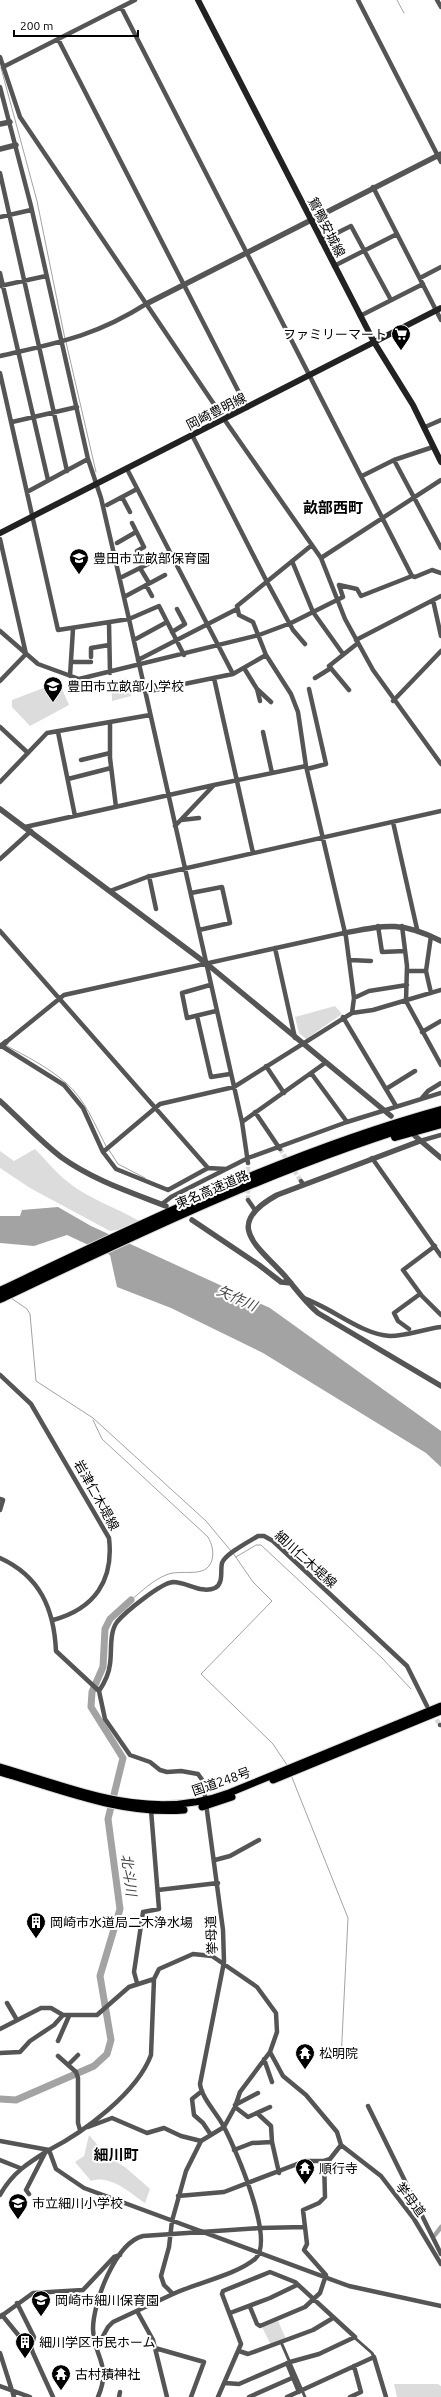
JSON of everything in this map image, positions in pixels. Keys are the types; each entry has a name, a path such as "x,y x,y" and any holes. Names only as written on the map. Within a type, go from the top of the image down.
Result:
{"highway":[{"name":"東名高速道路","path":"0,1291 150,1221 283,1164 441,1109"},
{"name":"東名高速道路","path":"0,1299 158,1225 315,1159 441,1117"},
{"path":"315,1159 441,1124"},
{"name":"国道248号","path":"116,1803 166,1806 208,1804 441,1706"},
{"name":"国道248号","path":"0,1767 116,1803 162,1812 208,1804 441,1711"},
{"name":"国道248号","path":"0,1772 108,1800"}],"main road":[{"name":"鴛鴨安城線","path":"198,0 360,316 425,427 441,462"},
{"name":"岡崎豊明線","path":"0,533 439,310"}],"street":[{"path":"3,67 135,0"},
{"path":"358,0 439,154 441,162"},
{"path":"437,0 441,7"},
{"path":"121,7 412,576"},
{"path":"58,39 247,408"},
{"path":"0,57 20,117 224,419 321,558 357,641 393,701 441,764"},
{"path":"0,87 32,210 88,459 96,484 120,578 207,964 210,985 242,1122 248,1160"},
{"path":"0,124 10,122 20,117"},
{"path":"0,149 16,145"},
{"path":"0,356 61,343 109,326 146,304 439,154"},
{"path":"0,173 55,412 67,471"},
{"path":"373,187 423,284 439,310 441,320"},
{"path":"0,217 32,210"},
{"path":"321,241 351,226 390,300"},
{"path":"334,266 397,234"},
{"path":"420,278 441,267"},
{"path":"0,273 1,286 19,352 48,480"},
{"path":"1,286 46,276"},
{"path":"360,316 423,284"},
{"path":"0,373 12,422 31,517 58,630 73,629 129,619 159,606 184,655"},
{"path":"12,422 77,407"},
{"path":"425,427 441,420"},
{"path":"192,435 267,582 305,644"},
{"path":"362,476 394,460 433,447"},
{"path":"27,492 88,459"},
{"path":"394,460 441,548"},
{"path":"127,469 233,674"},
{"path":"321,558 441,480"},
{"path":"107,505 137,489"},
{"path":"122,497 130,512"},
{"path":"132,523 144,547 137,551 152,596"},
{"path":"117,543 136,532"},
{"path":"0,539 26,654"},
{"path":"138,660 237,609 237,606 312,545"},
{"path":"120,578 170,553"},
{"path":"292,561 313,612 343,654"},
{"path":"0,630 38,664 79,679 140,666 260,635 291,623 343,597 339,585 356,589 361,596 412,576 432,570 441,573"},
{"path":"124,597 165,574"},
{"path":"348,690 329,666 357,641 441,596"},
{"path":"433,600 439,617 441,636"},
{"path":"172,632 185,624 177,609"},
{"path":"237,609 239,615 253,622 260,635 266,655 291,694 298,712 307,767 350,960 354,998 352,1013"},
{"path":"134,640 167,622"},
{"path":"109,623 110,673"},
{"path":"70,676 73,629"},
{"path":"71,662 91,660 91,648 109,645"},
{"path":"393,701 441,651"},
{"path":"0,680 26,654"},
{"path":"145,692 233,674 266,655"},
{"path":"244,668 257,689 271,702"},
{"path":"315,678 331,668"},
{"path":"214,678 238,779 253,853"},
{"path":"257,689 260,701"},
{"path":"25,827 238,779 326,764 309,689"},
{"path":"1,778 47,733 150,715"},
{"path":"110,722 111,768 116,807"},
{"path":"0,727 28,753"},
{"path":"58,732 74,816"},
{"path":"263,732 272,772"},
{"path":"81,760 110,753"},
{"path":"68,779 111,768"},
{"path":"175,826 214,785"},
{"path":"0,809 207,964 391,1116"},
{"path":"110,891 149,876 441,811"},
{"path":"181,820 199,818"},
{"path":"393,822 417,929"},
{"path":"0,859 31,831"},
{"path":"149,876 156,909"},
{"path":"191,893 222,887 230,923 199,930"},
{"path":"378,926 382,952 405,951"},
{"path":"226,1169 208,1168 168,1190 116,1168 103,1152 83,1108 64,1085 2,1045 64,994 378,926 402,926 417,929 441,941"},
{"path":"402,926 407,971 406,1001 441,1065"},
{"path":"0,931 208,1168"},
{"path":"431,936 426,971 431,993"},
{"path":"275,948 296,1038"},
{"path":"350,960 371,961"},
{"path":"407,971 426,971"},
{"path":"210,985 182,993 186,1018 216,1011"},
{"path":"354,998 369,991 407,985"},
{"path":"103,1152 154,1107 160,1104 234,1087 343,1017 352,1013 373,1010 441,990"},
{"path":"197,1016 211,1077 230,1074"},
{"path":"343,1017 396,1106"},
{"path":"422,1032 441,1021"},
{"path":"242,1122 325,1063"},
{"path":"266,1066 284,1093"},
{"path":"386,1089 415,1071"},
{"path":"311,1072 347,1122"},
{"path":"422,1098 428,1091 441,1083"},
{"path":"0,1101 52,1149 81,1170 117,1188 164,1205 171,1197 226,1169 248,1160 347,1122 441,1093"},
{"path":"255,1112 279,1148"},
{"path":"441,1135 302,1182 277,1195 255,1210 249,1226 251,1239 301,1297 318,1313 441,1386"},
{"path":"415,1136 441,1158"},
{"path":"372,1158 441,1256"},
{"path":"248,1200 255,1210"},
{"path":"192,1220 260,1265 281,1282 290,1283"},
{"path":"434,1246 403,1268 420,1294 441,1315"},
{"path":"409,1329 398,1321 394,1313 420,1294"},
{"path":"301,1297 339,1317 380,1334 396,1336 441,1327"},
{"name":"岩津仁木堤線","path":"0,1376 35,1410 109,1538 110,1547 105,1580 98,1593 85,1606 69,1615 53,1620"},
{"path":"0,1500 3,1500 0,1510"},
{"name":"細川仁木堤線","path":"99,1691 109,1672 112,1633 116,1623 125,1614 163,1585 172,1582 183,1583 209,1590 217,1587 220,1581 222,1562 227,1556 258,1536 264,1536 273,1542 407,1666 427,1706"},
{"path":"0,1558 11,1563 28,1576 47,1602 53,1620 56,1651 99,1691"},
{"name":"挙母道","path":"99,1691 106,1719 130,1755 150,1762 160,1770 166,1772 182,1771 198,1774 203,1781 208,1804 218,1883 223,1930 224,1962 257,1987 276,2013 277,2032 270,2052 240,2092 235,2106 224,2127"},
{"path":"137,1983 134,1972 143,1912 159,1909 151,1810"},
{"path":"215,1860 230,1856 258,1840"},
{"path":"158,1890 218,1883"},
{"path":"0,2195 8,2180 20,2168 80,2130 119,2101 149,2063 152,2052 154,1979 159,1970 192,1954 212,1956 224,1962 214,2020 200,2075 202,2092 224,2127 248,2182 260,2228 258,2254 254,2260 229,2273 173,2294 110,2325 97,2347"},
{"path":"0,2029 41,2008 51,2008 63,2015 69,2016 97,2015 108,2007 124,1991 137,1983 154,1979"},
{"path":"7,2003 17,2020"},
{"path":"0,2053 20,2052 30,2041 54,2025 63,2015"},
{"path":"58,2041 69,2016"},
{"path":"178,2196 224,2192 248,2182 279,2173 305,2161 324,2161 330,2159 341,2145 338,2132 306,2095 283,2076 270,2052"},
{"path":"68,2065 78,2055"},
{"path":"58,2056 76,2072 78,2078 78,2123 80,2130"},
{"path":"264,2060 272,2082"},
{"path":"202,2092 192,2099 193,2111 211,2135"},
{"path":"258,2093 235,2106 246,2117 258,2114 270,2107"},
{"path":"368,2106 441,2254"},
{"path":"258,2114 271,2126 272,2142 279,2173"},
{"path":"80,2130 112,2118 147,2133 164,2128 201,2141"},
{"path":"173,2294 164,2285 161,2276 178,2196 186,2171 201,2141 224,2127"},
{"path":"0,2141 47,2152 56,2169 79,2185 258,2254 349,2286 441,2306"},
{"path":"234,2150 252,2143 272,2142"},
{"name":"挙母道","path":"341,2145 381,2176 414,2219 441,2264"},
{"path":"29,2194 26,2190 47,2152"},
{"path":"0,2160 20,2168"},
{"path":"250,2307 257,2324 260,2326 302,2309 314,2300 320,2292 326,2275 304,2250 307,2244 303,2210 323,2201 325,2197 324,2161"},
{"path":"98,2397 104,2375 103,2362 94,2340 94,2316 109,2272 120,2255 135,2239 171,2234 260,2228 305,2227"},
{"path":"53,2397 31,2347 24,2342 1,2316 17,2304 40,2291 83,2290 114,2257 120,2255"},
{"path":"218,2397 239,2351 241,2340 222,2294 223,2291 268,2272 297,2285 372,2352 386,2397"},
{"path":"230,2313 250,2307 297,2285"},
{"path":"17,2304 34,2337 31,2347"},
{"path":"137,2311 156,2348 167,2397"},
{"path":"239,2351 248,2354 313,2330 333,2318"},
{"path":"225,2383 239,2384 289,2362 319,2354 355,2338"},
{"path":"282,2342 301,2392"},
{"path":"156,2348 204,2362 191,2397"},
{"path":"0,2353 14,2395"},
{"path":"287,2397 301,2392 326,2378 374,2357"},
{"path":"289,2362 292,2378 305,2397"},
{"path":"350,2397 361,2392 354,2366"},
{"path":"250,2397 292,2378"},
{"path":"0,2386 14,2395 30,2397"}],"shaded area":[{"path":"127,678 131,696 112,701 112,681"},
{"path":"59,682 69,705 30,726 12,707 12,700"},
{"path":"335,1006 342,1014 306,1039 299,1033 295,1017"},
{"path":"35,1149 59,1175 76,1188 139,1221 128,1228 110,1231 30,1188 0,1168 0,1151 14,1161"},
{"path":"89,2135 108,2157 125,2167 150,2189 145,2203 126,2189 112,2182 98,2179 91,2181 75,2162 84,2156"},
{"path":"278,2321 286,2339 271,2345 262,2327"},
{"path":"394,2384 438,2384 441,2386 441,2397 397,2397"}],"water":[{"name":"矢作川","path":"58,1207 91,1226 270,1308 441,1431 441,1467 426,1453 263,1353 171,1308 117,1287 110,1255 67,1235 34,1246 0,1243 0,1216 20,1216 22,1210"}],"waterway":[{"path":"397,0 404,13"},
{"path":"1,68 37,201 65,339"},
{"path":"66,342 96,472"},
{"path":"5,1045 44,1067 73,1089 84,1104 106,1146"},
{"path":"109,1150 118,1164 145,1178"},
{"path":"11,1298 27,1309 30,1314 36,1381 93,1418 206,1521 231,1551"},
{"path":"93,1420 102,1439 208,1537 211,1542 213,1554 212,1560 209,1566 204,1570 199,1572 172,1573 161,1577 131,1600"},
{"path":"236,1557 256,1545 261,1545 382,1658 411,1689"},
{"path":"233,1553 253,1582 272,1601 201,1674 273,1744 287,1765"},
{"name":"北斗川","path":"0,2099 16,2100 94,2066 107,2054 111,2040 100,1976 120,1909 108,1819 123,1758 91,1707 92,1692 103,1667 105,1629 110,1619 131,1600"},
{"path":"291,1775 348,1918 341,2060"},
{"path":"435,2235 441,2227"}],"tunnel":[{"path":"280,1149 301,1181"},
{"path":"248,1163 248,1178"},
{"path":"248,1185 248,1200"},
{"path":"433,1714 440,1725"}],"place":[{"name":"ファミリーマート","path":"401,351"},
{"name":"豊田市立畝部保育園","path":"79,575"},
{"name":"豊田市立畝部小学校","path":"53,703"},
{"name":"岡崎市水道局二木浄水場","path":"36,1939"},
{"name":"松明院","path":"305,2070"},
{"name":"順行寺","path":"305,2185"},
{"name":"市立細川小学校","path":"18,2220"},
{"name":"岡崎市細川保育園","path":"41,2317"},
{"name":"細川学区市民ホーム","path":"25,2359"},
{"name":"古村積神社","path":"61,2391"}],"district":[{"name":"畝部西町","path":"333,508"},
{"name":"細川町","path":"116,2155"}]}
